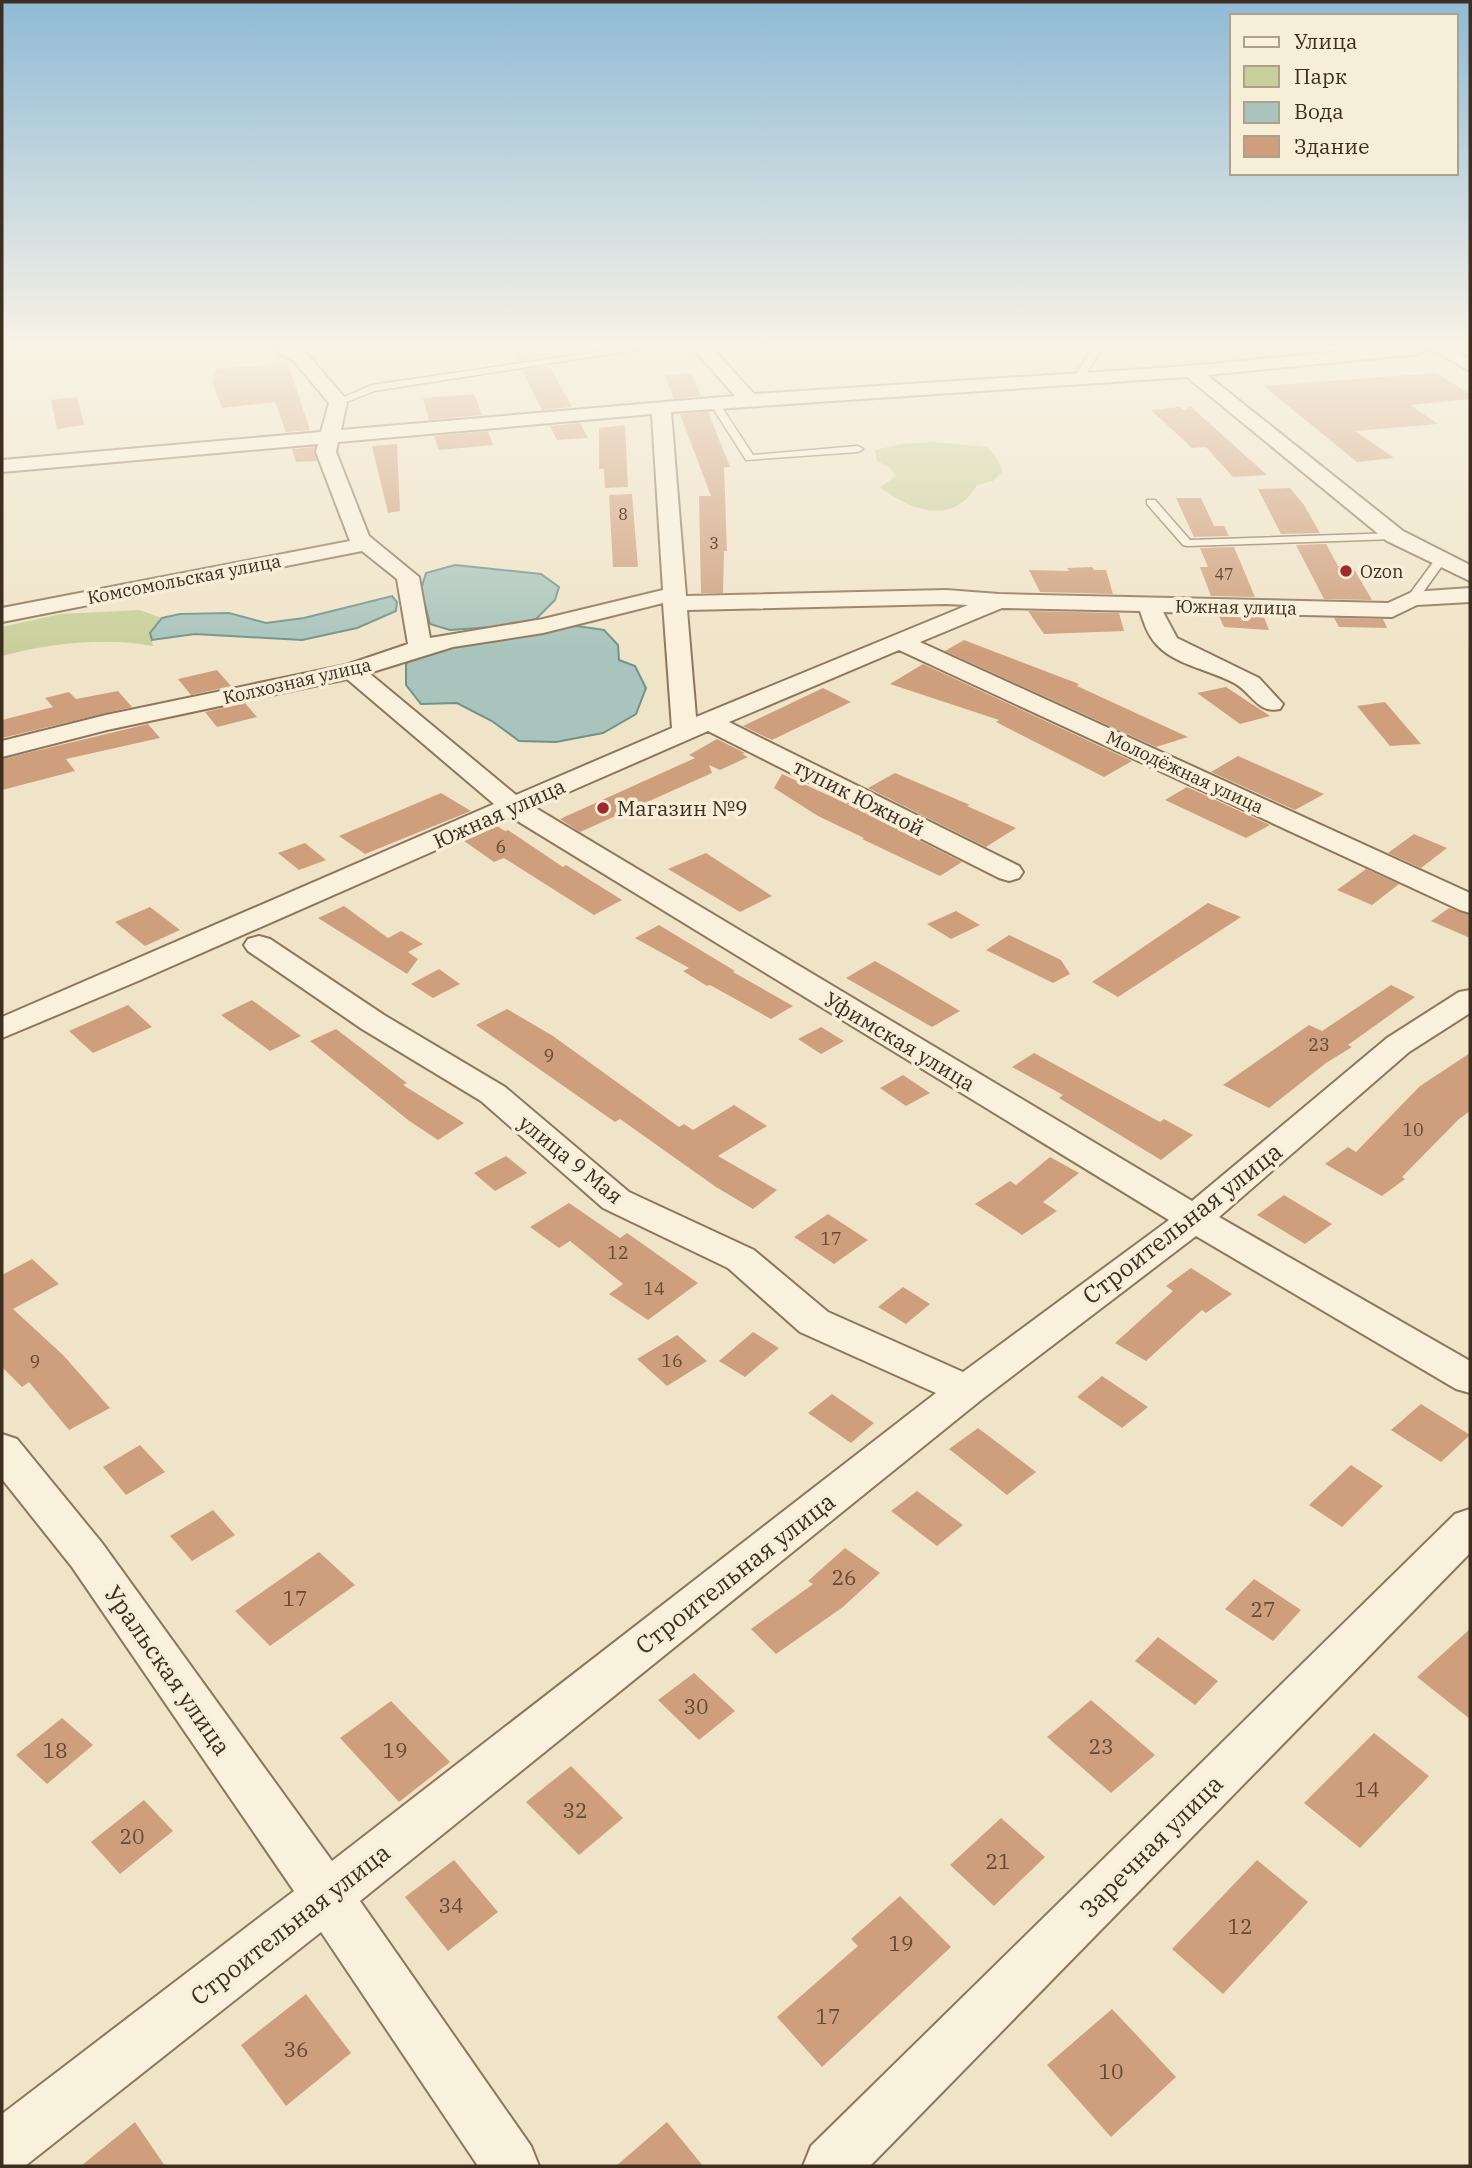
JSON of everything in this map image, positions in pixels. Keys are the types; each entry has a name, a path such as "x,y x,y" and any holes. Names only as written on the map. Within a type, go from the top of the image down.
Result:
{"street":[{"path":"2,466 175,450"},
{"path":"326,450 360,539 408,577 420,648"},
{"path":"664,450 673,598 697,728"},
{"path":"1289,450 1395,536 1470,574"},
{"name":"Комсомольская улица","path":"2,615 367,544"},
{"name":"Южная улица","path":"673,598 946,597 999,601 1392,610 1412,600 1470,595"},
{"name":"Колхозная улица","path":"2,749 106,723 352,671 420,648 543,626 673,598"},
{"name":"Южная улица","path":"2,1028 234,930 513,806 999,601"},
{"path":"1149,605 1166,642 1264,692 1271,704"},
{"name":"Молодёжная улица","path":"899,641 1470,904"},
{"name":"Уфимская улица","path":"352,671 513,806 1194,1219 1470,1379"},
{"name":"тупик Южной","path":"697,728 1009,872"},
{"name":"улица 9 Мая","path":"259,946 373,1022 493,1094 617,1200 741,1259 814,1322 967,1390"},
{"name":"Строительная улица","path":"2,2149 967,1390 1194,1219 1398,1045 1470,999"},
{"name":"Уральская улица","path":"2,1450 87,1555 327,1896 511,2166"},
{"name":"Заречная улица","path":"831,2166 1470,1526"}],"lane":[{"path":"745,450 750,458 844,450"},
{"path":"1151,502 1187,542 1395,536"},
{"path":"1412,600 1441,559"}],"green space":[{"path":"875,450 990,450 1003,471 993,481 977,485 967,498 956,506 931,510 905,503 880,487 896,476 890,468 877,461"},
{"path":"139,610 162,618 150,633 153,646 117,642 78,643 2,656 2,627 60,614"}],"water":[{"path":"455,565 541,574 559,587 555,600 536,619 505,626 450,630 430,624 421,589 426,573"},
{"path":"392,596 397,602 396,611 357,628 302,640 195,634 152,640 150,633 162,618 180,614 229,613 266,623 304,618"},
{"path":"577,626 604,630 618,645 619,660 635,666 646,688 636,714 603,733 556,742 519,741 492,721 457,703 421,704 406,685 406,663 427,655 490,639"}],"building":[{"path":"292,450 315,450 317,461 296,462"},
{"path":"373,450 397,450 400,511 388,513"},
{"path":"599,450 626,450 628,487 605,488 604,469 599,469"},
{"path":"694,450 723,450 730,467 724,467 727,551 724,551 723,593 701,593 699,496 711,496"},
{"path":"1209,450 1239,450 1267,475 1233,477"},
{"path":"1343,450 1383,450 1394,458 1357,462"},
{"path":"1290,488 1304,505 1320,533 1281,534 1258,489"},
{"path":"632,494 638,567 613,567 609,495"},
{"path":"1176,498 1201,498 1214,526 1224,526 1229,536 1194,537"},
{"path":"1326,544 1338,566 1353,567 1372,600 1324,599 1296,545"},
{"path":"1234,547 1255,597 1211,596 1200,567 1208,567 1200,548"},
{"path":"1092,567 1094,570 1106,570 1113,594 1040,592 1029,570 1069,571 1067,568"},
{"path":"1028,611 1119,613 1124,631 1044,634"},
{"path":"1219,616 1264,617 1269,630 1224,627"},
{"path":"1334,618 1383,619 1387,628 1339,627"},
{"path":"964,640 1079,684 1077,686 1188,737 1156,747 945,651"},
{"path":"923,664 1132,761 1104,777 996,722 999,720 890,684"},
{"path":"217,670 231,686 191,695 178,679"},
{"path":"1226,687 1270,716 1240,724 1197,693"},
{"path":"823,688 851,702 772,740 743,726"},
{"path":"118,691 132,707 2,738 2,720 53,707 45,698 69,692 76,699"},
{"path":"1385,702 1421,744 1390,746 1357,706"},
{"path":"245,703 257,717 217,727 205,712"},
{"path":"148,724 160,738 66,759 75,771 2,790 2,759"},
{"path":"717,739 748,757 720,770 709,765 712,773 580,832 560,819 695,758 689,755"},
{"path":"1238,756 1324,794 1295,810 1211,772"},
{"path":"895,773 1016,828 986,847 868,788"},
{"path":"782,774 962,862 940,876 862,839 864,838 818,816 774,788"},
{"path":"1187,787 1270,825 1246,838 1165,800"},
{"path":"441,793 471,811 365,854 339,836"},
{"path":"497,826 508,830 563,867 566,865 622,900 594,915 504,858 494,862 464,841"},
{"path":"1414,834 1447,848 1421,868 1388,853"},
{"path":"305,843 326,860 299,870 278,853"},
{"path":"706,853 772,896 740,912 668,869"},
{"path":"1366,869 1399,884 1372,905 1337,890"},
{"path":"1208,903 1241,917 1118,997 1092,982"},
{"path":"344,906 388,938 401,931 423,944 408,952 418,959 407,974 318,918"},
{"path":"150,907 180,930 145,946 115,922"},
{"path":"1449,908 1470,915 1470,938 1431,921"},
{"path":"956,911 980,925 951,939 927,924"},
{"path":"659,925 793,1006 771,1019 710,985 707,986 683,971 689,968 635,938"},
{"path":"1009,935 1061,960 1070,974 1053,983 986,950"},
{"path":"875,961 960,1011 932,1027 846,978"},
{"path":"439,969 460,984 433,998 411,984"},
{"path":"1391,985 1415,997 1348,1045 1352,1047 1326,1063 1269,1108 1223,1085 1309,1025 1322,1031"},
{"path":"252,1000 301,1036 270,1051 221,1015"},
{"path":"128,1005 152,1027 93,1053 69,1031"},
{"path":"507,1009 553,1036 679,1127 684,1124 693,1130 734,1105 767,1126 718,1156 777,1190 753,1209 716,1187 620,1119 615,1122 476,1025"},
{"path":"821,1027 844,1041 821,1054 798,1039"},
{"path":"336,1029 407,1083 403,1085 464,1123 438,1140 408,1120 310,1041"},
{"path":"1034,1053 1160,1122 1164,1119 1193,1135 1161,1160 1059,1098 1063,1095 1012,1067"},
{"path":"1470,1053 1470,1111 1402,1177 1405,1179 1382,1196 1325,1164 1348,1147 1356,1152 1420,1086"},
{"path":"903,1075 930,1093 906,1106 880,1088"},
{"path":"506,1156 527,1173 495,1191 474,1173"},
{"path":"1050,1157 1079,1173 1043,1202 1057,1211 1022,1235 975,1204 1010,1181 1016,1185"},
{"path":"1284,1195 1332,1224 1305,1244 1257,1215"},
{"path":"569,1203 620,1238 627,1233 698,1283 648,1320 609,1294 623,1284 570,1241 559,1248 530,1227"},
{"path":"828,1214 868,1240 834,1264 794,1237"},
{"path":"32,1259 59,1284 13,1309 63,1355 110,1408 69,1430 29,1382 22,1387 2,1367 2,1275"},
{"path":"1191,1268 1232,1294 1206,1313 1202,1310 1146,1361 1115,1343 1173,1291 1166,1286"},
{"path":"903,1287 930,1304 906,1324 878,1307"},
{"path":"753,1332 779,1348 745,1377 719,1361"},
{"path":"677,1335 707,1361 667,1386 637,1359"},
{"path":"1102,1376 1148,1407 1122,1428 1077,1397"},
{"path":"832,1394 874,1423 851,1443 808,1413"},
{"path":"1421,1404 1470,1435 1441,1462 1391,1430"},
{"path":"978,1428 1036,1472 1007,1495 949,1449"},
{"path":"140,1445 165,1472 126,1495 103,1467"},
{"path":"1351,1465 1383,1486 1342,1527 1309,1505"},
{"path":"917,1491 963,1525 937,1546 891,1511"},
{"path":"213,1510 235,1535 192,1561 170,1536"},
{"path":"845,1548 880,1573 843,1607 776,1654 751,1629 813,1584 808,1581"},
{"path":"319,1552 355,1585 270,1646 235,1611"},
{"path":"1254,1579 1301,1610 1273,1641 1225,1609"},
{"path":"1470,1629 1470,1719 1417,1677"},
{"path":"1158,1637 1218,1681 1195,1705 1135,1661"},
{"path":"694,1673 735,1711 699,1740 658,1700"},
{"path":"1091,1700 1155,1755 1111,1793 1047,1737"},
{"path":"391,1701 450,1762 399,1802 340,1738"},
{"path":"62,1718 93,1745 47,1784 16,1755"},
{"path":"1374,1733 1429,1776 1360,1848 1304,1803"},
{"path":"571,1766 623,1818 579,1855 526,1802"},
{"path":"144,1800 173,1831 120,1874 91,1842"},
{"path":"1001,1818 1045,1857 994,1906 950,1865"},
{"path":"454,1860 498,1912 448,1951 405,1897"},
{"path":"1257,1860 1308,1902 1223,1994 1172,1949"},
{"path":"900,1896 951,1947 822,2067 777,2017 858,1946 851,1939"},
{"path":"306,1994 351,2053 286,2106 241,2045"},
{"path":"1112,2009 1176,2077 1111,2137 1047,2065"},
{"path":"135,2122 165,2166 81,2166"},
{"path":"667,2122 703,2166 616,2166"}],"place":[{"name":"Ozon","path":"1346,571"},
{"name":"Магазин №9","path":"603,808"}]}
